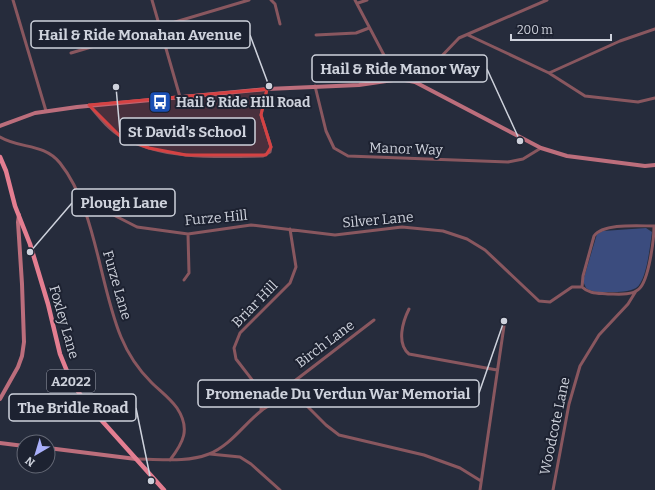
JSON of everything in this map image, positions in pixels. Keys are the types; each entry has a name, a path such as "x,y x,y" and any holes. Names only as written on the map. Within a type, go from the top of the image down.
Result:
{"main road":[{"name":"Foxley Lane","path":"0,156 19,216 30,244 60,354 71,381 86,403 164,490"}],"street":[{"path":"13,0 46,111"},
{"path":"152,0 180,97"},
{"path":"71,53 249,0"},
{"path":"271,0 275,4 280,24"},
{"path":"355,0 358,3 369,28 385,57 400,79"},
{"path":"358,3 367,0"},
{"path":"415,82 419,74 436,62 459,38 547,0"},
{"path":"316,35 356,33 369,28"},
{"path":"549,73 620,41 655,29"},
{"path":"468,34 549,73 585,96 638,102 655,98"},
{"path":"0,126 23,117 46,111 89,105 268,89 359,85 400,79 415,82 541,148 567,156 646,166 655,165"},
{"name":"Manor Way","path":"315,86 326,131 331,142 334,148 348,156 392,159 508,162 523,159 541,148"},
{"path":"89,105 107,125 121,137 149,148 186,155 263,156 270,152 271,147 261,115 268,89"},
{"name":"Furze Lane","path":"0,137 14,144 38,147 51,155 61,164 79,195 124,346 140,370 173,403 183,420 183,441 170,460"},
{"name":"Furze Hill","path":"79,195 96,206 137,227 188,234 251,225 290,229"},
{"path":"0,399 18,367 22,356 24,342 18,222 19,216"},
{"path":"636,291 621,294 590,293 582,287 582,276 594,236 598,232 609,228 655,226"},
{"name":"Woodcote Lane","path":"553,490 569,404 580,366 599,335 628,304 636,291 642,286 646,276 655,226"},
{"name":"Silver Lane","path":"290,229 335,235 402,227 443,231 467,240 485,250 528,292 542,302 550,302 572,287 582,287"},
{"name":"Briar Hill","path":"261,410 262,399 260,390 236,359 234,348 240,333 290,283 296,267 290,229"},
{"path":"184,280 189,273 188,234"},
{"path":"409,309 404,321 402,342 409,354 497,370"},
{"name":"Birch Lane","path":"275,403 276,396 374,320"},
{"path":"480,490 504,326"},
{"path":"56,449 136,459 186,459 209,454 223,446 240,432 261,410 282,399 305,404 326,425 339,435 424,455 460,468 481,481"},
{"path":"0,443 16,445"},
{"path":"209,454 240,457 251,464 280,490"}],"highlighted area":[{"path":"267,89 261,115 271,147 266,155 186,155 149,148 121,137 89,105 180,97"}],"shaded area":[{"path":"646,228 652,232 649,254 643,278 636,288 624,292 604,292 589,290 586,288 583,281 597,234 603,231"}],"place":[{"name":"Hail & Ride Monahan Avenue","path":"269,86"},
{"name":"St David's School","path":"116,87"},
{"name":"Hail & Ride Hill Road","path":"160,102"},
{"name":"Hail & Ride Manor Way","path":"520,141"},
{"name":"Plough Lane","path":"30,252"},
{"name":"Promenade Du Verdun War Memorial","path":"504,321"},
{"name":"The Bridle Road","path":"151,481"}]}
